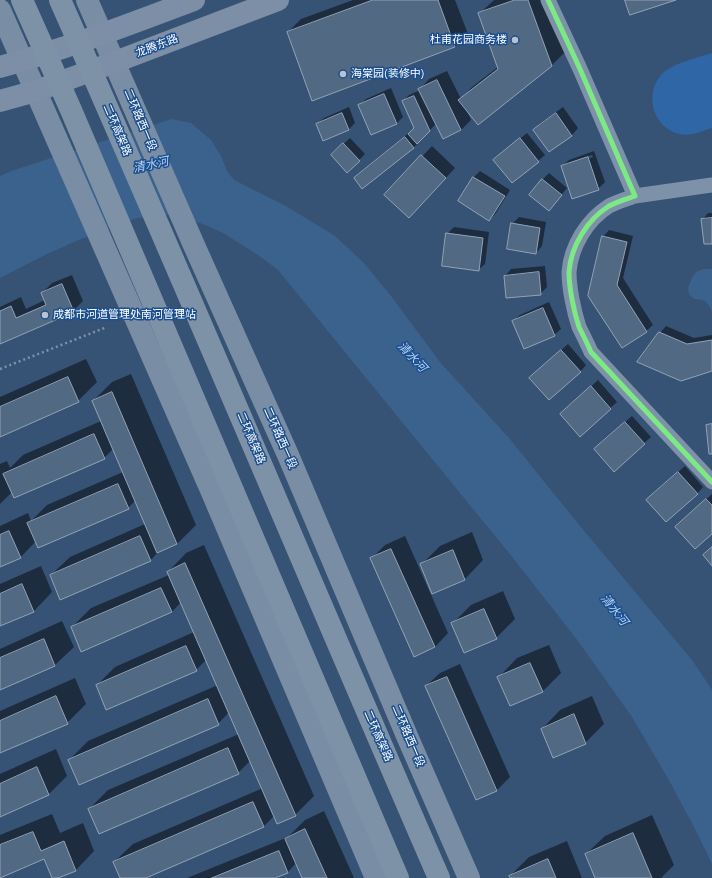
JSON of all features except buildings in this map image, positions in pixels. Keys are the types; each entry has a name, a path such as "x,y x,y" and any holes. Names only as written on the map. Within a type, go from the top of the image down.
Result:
{"highway":[{"path":"22,0 74,118 398,878"},
{"name":"二环高架路","path":"60,0 439,878"}],"main road":[{"name":"二环路西一段","path":"87,0 193,243 288,455 398,715 470,878"},
{"path":"0,67 102,34 194,0"},
{"name":"龙腾东路","path":"0,100 36,90 115,62 278,0"},
{"path":"0,10 211,490 376,878"}],"street":[{"path":"548,0 580,69 635,196"},
{"path":"712,185 635,196 610,206 592,220 580,236 573,253 570,272 571,296 579,326 591,352 712,482"}],"path":[{"path":"0,369 107,327"}],"shaded area":[{"path":"712,53 712,128 687,135 679,134 670,130 657,118 654,109 652,101 656,83 661,75 672,67 685,61"}],"water":[{"name":"清水河","path":"172,119 191,123 211,140 221,156 227,171 234,180 286,206 335,236 364,263 391,296 440,362 509,438 692,660 712,690 712,864 670,782 632,717 578,641 513,558 278,270 258,255 223,233 176,214 137,218 81,239 47,254 0,278 0,176 11,171"},
{"path":"704,269 712,269 712,312 706,302 694,299 689,294 688,288 692,278 696,272"}],"cycle path":[{"path":"548,0 580,69 635,196 609,206 601,212 587,226 577,243 570,262 569,272 572,300 579,327 591,352 712,482"}],"place":[{"name":"杜甫花园商务楼","path":"515,40"},
{"name":"海棠园(装修中)","path":"343,74"},
{"name":"成都市河道管理处南河管理站","path":"45,315"}]}
